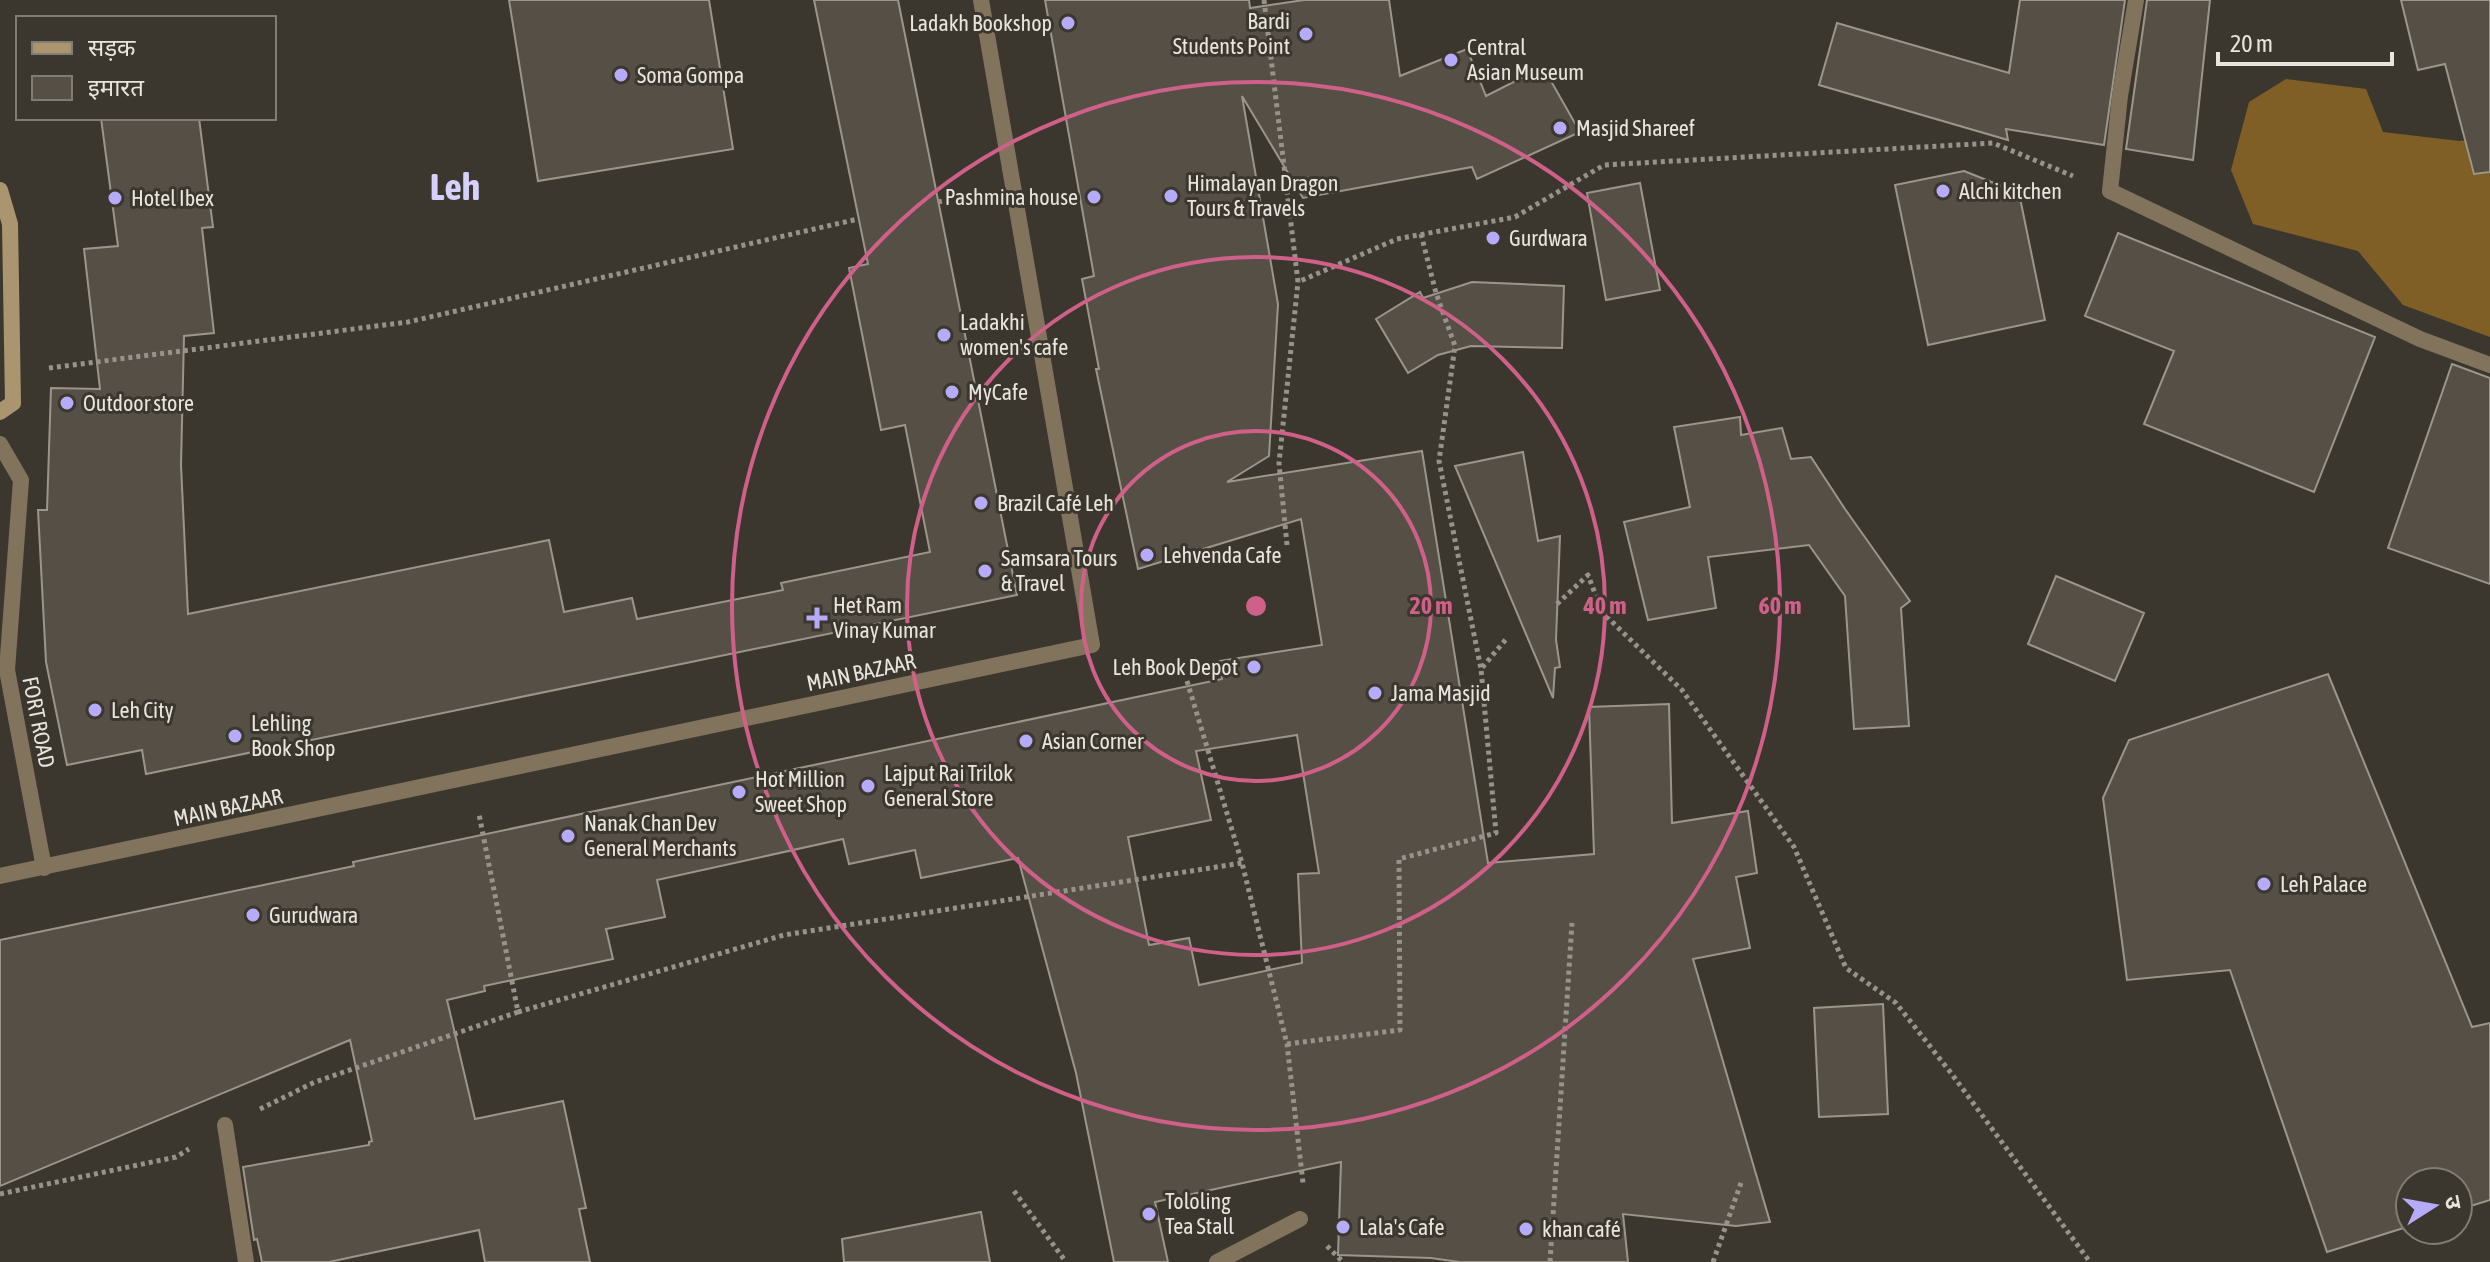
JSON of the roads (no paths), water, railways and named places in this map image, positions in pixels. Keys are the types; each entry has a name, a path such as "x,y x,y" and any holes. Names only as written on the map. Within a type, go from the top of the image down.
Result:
{"main road":[{"path":"0,190 10,224 13,403 0,412"}],"street":[{"name":"MAIN BAZAAR","path":"0,876 1092,645 981,0"},
{"path":"2136,0 2120,96 2110,191 2420,339 2490,365"},
{"name":"FORT ROAD","path":"0,444 21,480 7,670 44,868"},
{"path":"225,1125 246,1262"},
{"path":"1217,1262 1300,1219"}],"place":[{"name":"Ladakh Bookshop","path":"1068,23"},
{"name":"Bardi Students Point","path":"1306,34"},
{"name":"Central Asian Museum","path":"1451,60"},
{"name":"Soma Gompa","path":"621,75"},
{"name":"Masjid Shareef","path":"1560,128"},
{"name":"Alchi kitchen","path":"1943,191"},
{"name":"Himalayan Dragon Tours & Travels","path":"1171,196"},
{"name":"Pashmina house","path":"1094,197"},
{"name":"Hotel Ibex","path":"115,198"},
{"name":"Gurdwara","path":"1493,238"},
{"name":"Ladakhi women's cafe","path":"944,335"},
{"name":"MyCafe","path":"952,392"},
{"name":"Outdoor store","path":"67,403"},
{"name":"Brazil Café Leh","path":"981,503"},
{"name":"Lehvenda Cafe","path":"1147,555"},
{"name":"Samsara Tours & Travel","path":"985,571"},
{"name":"Het Ram Vinay Kumar","path":"817,618"},
{"name":"Leh Book Depot","path":"1254,667"},
{"name":"Jama Masjid","path":"1375,693"},
{"name":"Leh City","path":"95,710"},
{"name":"Lehling Book Shop","path":"235,736"},
{"name":"Asian Corner","path":"1026,741"},
{"name":"Lajput Rai Trilok General Store","path":"868,786"},
{"name":"Hot Million Sweet Shop","path":"739,792"},
{"name":"Nanak Chan Dev General Merchants","path":"568,836"},
{"name":"Leh Palace","path":"2264,884"},
{"name":"Gurudwara","path":"253,915"},
{"name":"Tololing Tea Stall","path":"1149,1214"},
{"name":"Lala's Cafe","path":"1343,1227"},
{"name":"khan café","path":"1526,1229"}],"district":[{"name":"Leh","path":"455,187"}]}
